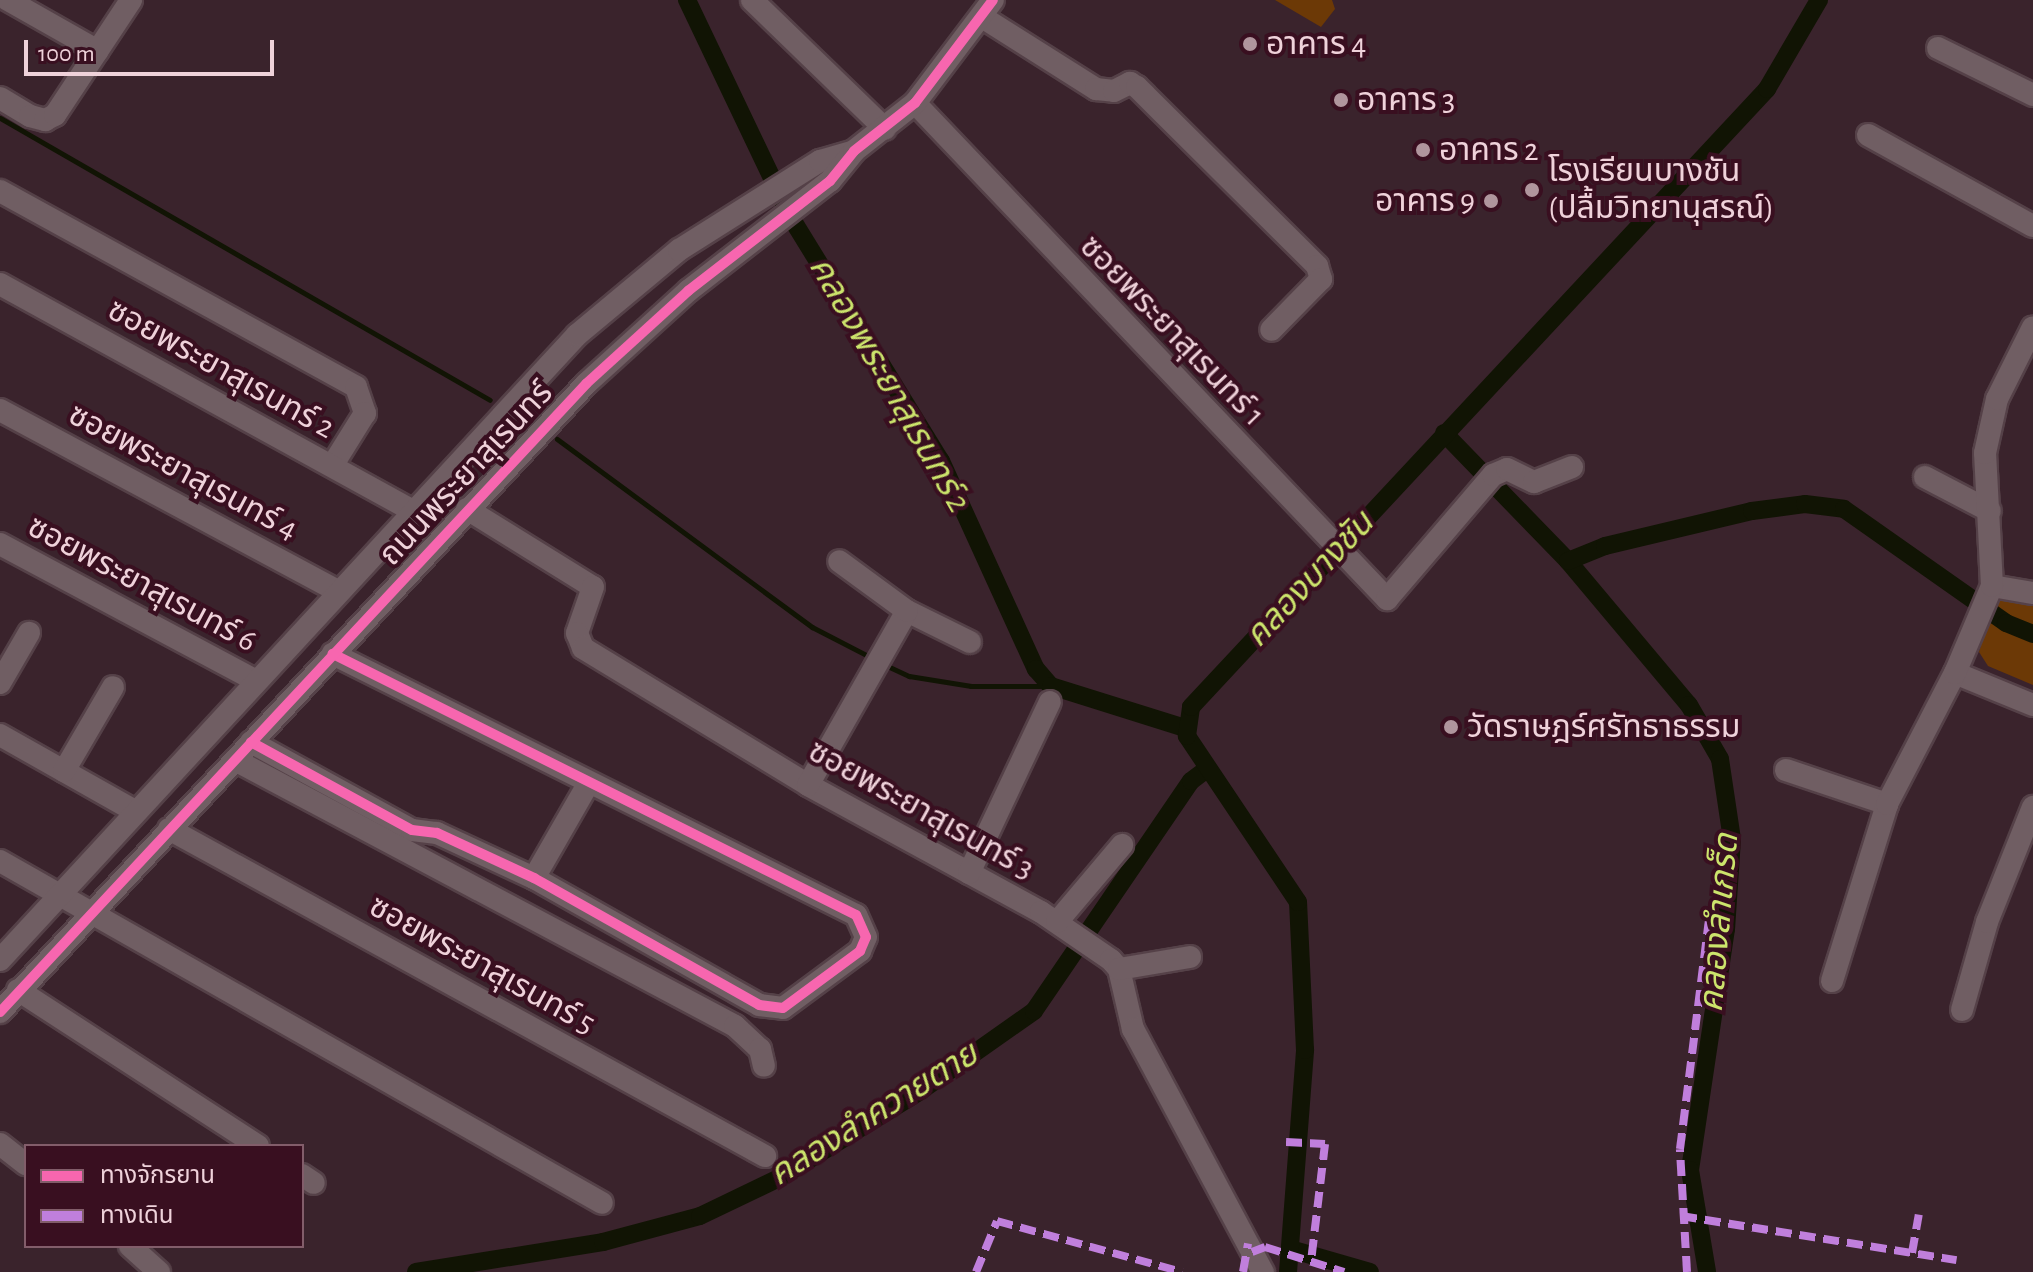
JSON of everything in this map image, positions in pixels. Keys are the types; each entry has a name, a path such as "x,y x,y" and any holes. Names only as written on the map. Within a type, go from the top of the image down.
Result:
{"street":[{"path":"8,0 98,51"},
{"path":"0,98 30,116 45,120 55,115 131,0"},
{"path":"752,0 810,61 870,140"},
{"path":"987,8 1096,89 1106,93 1130,83 1137,87 1317,266 1321,279 1271,330"},
{"name":"ถนนพระยาสุเรนทร์","path":"0,1012 89,911 235,760 587,383 768,226 814,193 915,103 987,8"},
{"path":"1938,48 2033,95"},
{"name":"ซอยพระยาสุเรนทร์ 1","path":"915,103 1387,599 1493,475 1507,469 1534,482 1572,467"},
{"path":"1868,135 2033,226"},
{"name":"ถนนพระยาสุเรนทร์","path":"0,960 336,590 577,335 636,281 752,203 803,173 870,140"},
{"path":"0,191 356,387 365,413 332,466"},
{"name":"ซอยพระยาสุเรนทร์ 2","path":"0,284 411,510"},
{"path":"1832,981 1887,804 1955,673 1986,599 1990,511 1985,453 1997,399 2033,327"},
{"name":"ซอยพระยาสุเรนทร์ 4","path":"0,410 336,590"},
{"path":"1925,477 1990,511"},
{"name":"ซอยพระยาสุเรนทร์ 3","path":"467,509 593,587 577,633 583,648 808,785 1060,924 1115,964"},
{"name":"ซอยพระยาสุเรนทร์ 6","path":"0,544 255,680"},
{"path":"839,561 907,611 970,642"},
{"path":"1986,599 2033,593"},
{"path":"808,785 907,611"},
{"path":"0,683 29,633"},
{"path":"251,742 412,830 437,833 534,878 772,1009 783,1008 860,951 866,937 856,915 588,784 333,654"},
{"path":"1955,673 2033,705"},
{"path":"64,771 113,687"},
{"path":"969,873 1050,702"},
{"path":"0,735 135,811"},
{"path":"235,760 735,1026 760,1049 764,1066"},
{"path":"1786,770 1887,804"},
{"path":"534,878 588,784"},
{"path":"1962,1010 1987,922 2033,807"},
{"name":"ซอยพระยาสุเรนทร์ 5","path":"169,829 765,1156"},
{"path":"1060,924 1122,845"},
{"path":"0,861 602,1203"},
{"path":"1190,957 1115,964 1133,1029 1263,1272"},
{"path":"18,990 255,1144"},
{"path":"0,1144 24,1162"},
{"path":"132,1248 159,1272"}],"shaded area":[{"path":"1275,0 1332,0 1335,9 1321,27"},
{"path":"1999,582 2033,587 2033,685 1988,666 1979,652"}],"waterway":[{"name":"คลองพระยาสุเรนทร์ 2","path":"687,0 790,216 941,461 1036,669 1051,686 1185,728"},
{"name":"คลองบางชัน","path":"1288,1272 1305,1050 1298,902 1187,736 1191,707 1767,89 1819,0"},
{"path":"0,118 490,400"},
{"name":"คลองลำเกร็ด","path":"1444,433 1568,561 1689,705 1720,759 1732,839 1726,929 1690,1170 1707,1272"},
{"path":"557,439 812,627 874,659"},
{"path":"1568,561 1605,546 1752,511 1805,504 1844,509 2006,623 2033,634"},
{"path":"883,664 909,676 971,686 1051,686"},
{"name":"คลองลำควายตาย","path":"416,1272 603,1242 700,1216 779,1178 922,1090 1034,1011 1191,781 1208,768"},
{"path":"1290,1249 1370,1272"}],"marked path":[{"path":"1687,1272 1680,1149 1710,913"},
{"path":"1286,1142 1325,1144 1311,1262"},
{"path":"1912,1253 1919,1215"},
{"path":"1681,1216 1957,1260"},
{"path":"976,1272 997,1221 1182,1272"},
{"path":"1243,1272 1248,1243"},
{"path":"1252,1252 1265,1247 1344,1272"}],"cycle path":[{"path":"0,1012 587,383 688,291 830,181 854,151 915,103 993,0"},
{"path":"251,742 412,830 437,833 534,878 759,1005 783,1008 860,951 866,937 856,915 333,654"}],"place":[{"name":"อาคาร 4","path":"1250,44"},
{"name":"อาคาร 3","path":"1341,100"},
{"name":"อาคาร 2","path":"1423,150"},
{"name":"โรงเรียนบางชัน (ปลื้มวิทยานุสรณ์)","path":"1532,190"},
{"name":"อาคาร 9","path":"1491,201"},
{"name":"วัดราษฎร์ศรัทธาธรรม","path":"1451,727"}]}
